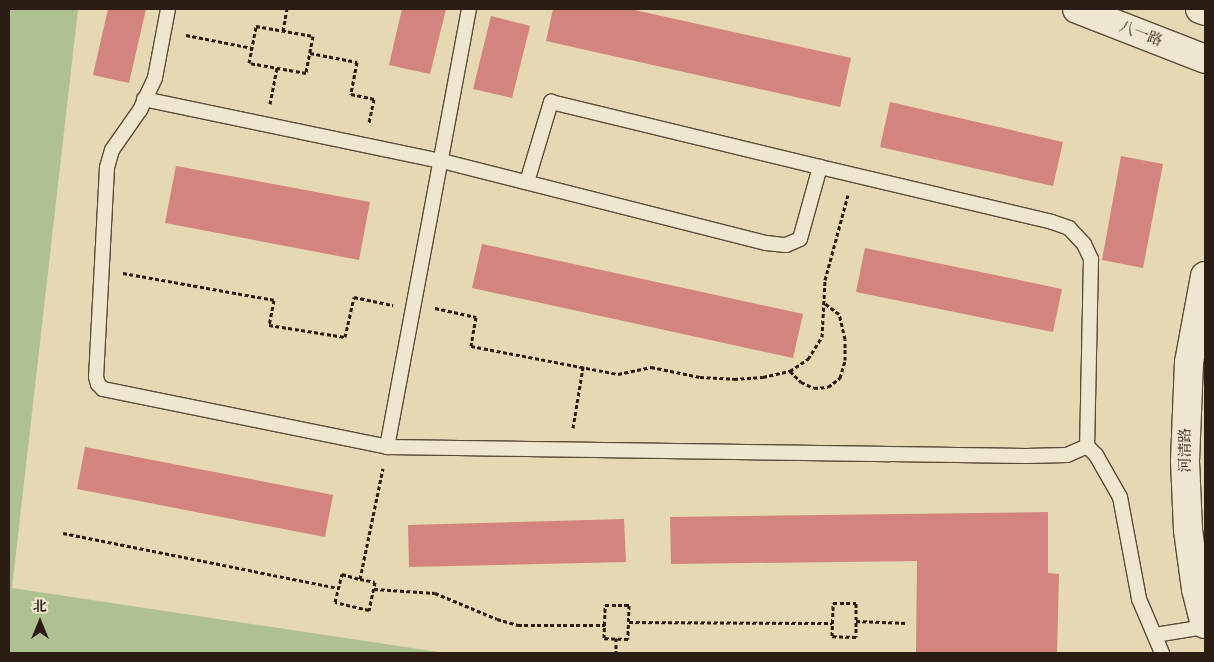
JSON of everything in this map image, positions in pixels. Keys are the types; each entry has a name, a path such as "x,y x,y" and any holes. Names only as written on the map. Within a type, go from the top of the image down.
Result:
{"street":[{"name":"八一路","path":"1076,9 1205,59"},
{"path":"1200,9 1205,11"},
{"name":"河清路","path":"1205,276 1189,362 1185,461 1188,530 1196,589 1205,625"}],"lane":[{"path":"168,9 155,78 112,150 107,168 96,377 98,384 103,388 387,447 1026,456 1067,455 1087,446"},
{"path":"387,447 469,9"},
{"path":"144,99 442,161 766,243 786,245 800,239 820,167"},
{"path":"527,182 551,102 1052,222 1069,228 1084,244 1091,259 1087,446 1096,455 1120,496 1139,599 1162,653"},
{"path":"1155,635 1205,625"}],"path":[{"path":"283,31 287,9"},
{"path":"256,26 283,31 313,36 306,73 249,63 256,26"},
{"path":"163,30 252,48"},
{"path":"310,52 357,62 350,94 374,99 364,145"},
{"path":"266,124 277,68"},
{"path":"101,270 274,300 269,325 345,337 354,298 476,317 471,346 618,374 651,367 700,377 763,378 790,371 808,359 822,338 825,280 854,175"},
{"path":"790,371 801,382 814,388 828,387 840,378 845,360 845,339 839,314 823,302"},
{"path":"570,450 584,367"},
{"path":"360,578 387,447"},
{"path":"63,533 338,588"},
{"path":"342,574 360,578 375,582 369,610 335,602 342,574"},
{"path":"374,589 435,594 497,620 518,625 605,625"},
{"path":"832,603 856,603 856,621 856,637 832,636 832,603"},
{"path":"605,604 629,605 629,622 628,639 604,638 605,604"},
{"path":"856,621 908,623"},
{"path":"629,622 832,623"},
{"path":"616,638 616,653"}],"green space":[{"path":"9,9 78,9 12,588 445,653 9,653"}],"building":[{"path":"108,9 146,9 129,83 93,75"},
{"path":"402,9 446,9 430,74 389,65"},
{"path":"553,9 630,9 851,58 840,107 546,41"},
{"path":"491,16 530,26 512,98 473,89"},
{"path":"890,102 1063,142 1053,186 880,147"},
{"path":"1121,156 1163,164 1143,268 1102,260"},
{"path":"176,166 370,202 359,260 165,223"},
{"path":"482,244 803,314 793,358 472,288"},
{"path":"865,248 1062,289 1053,332 856,292"},
{"path":"85,447 333,495 325,537 77,489"},
{"path":"1048,512 1048,573 1059,574 1057,653 916,653 917,561 671,564 670,517"},
{"path":"624,519 626,562 409,567 408,525"}]}
